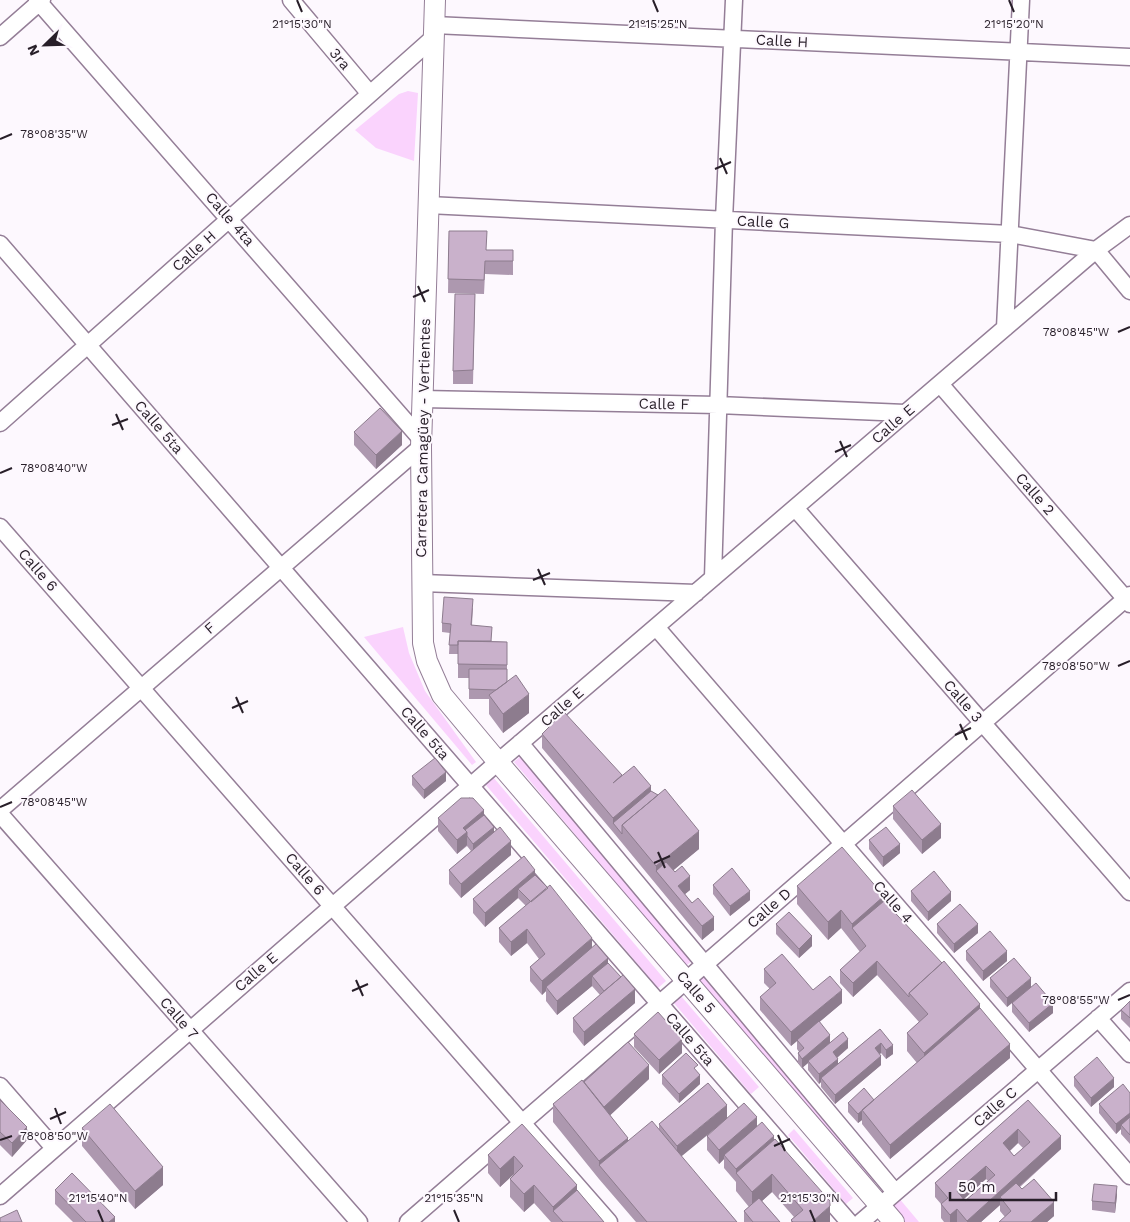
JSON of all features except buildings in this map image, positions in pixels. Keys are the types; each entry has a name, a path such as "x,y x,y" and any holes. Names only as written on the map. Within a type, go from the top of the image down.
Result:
{"main road":[{"name":"Carretera Camagüey - Vertientes","path":"435,0 421,443 424,643 433,676 442,694 498,762"},
{"name":"Calle 5","path":"498,762 894,1222"}],"street":[{"name":"3ra","path":"291,0 370,94"},
{"path":"713,578 724,220 734,0"},
{"path":"1005,328 1021,0"},
{"path":"0,37 40,1"},
{"name":"Calle 4ta","path":"40,1 230,219 421,443"},
{"name":"Calle H","path":"0,423 370,94 434,32 732,39 1130,57"},
{"name":"Calle G","path":"428,205 1010,234 1096,250"},
{"name":"Calle E","path":"0,1196 520,743 796,509 1096,250 1130,225"},
{"name":"Calle 5ta","path":"0,244 849,1222"},
{"path":"1096,250 1130,291"},
{"name":"Calle 2","path":"940,384 1128,599"},
{"name":"Calle F","path":"422,399 718,405 905,413"},
{"name":"F","path":"0,810 140,687 281,568 421,443"},
{"name":"Calle 3","path":"796,509 1130,892"},
{"name":"Calle 6","path":"0,527 609,1222"},
{"path":"422,583 696,592"},
{"name":"Calle D","path":"408,1222 1128,599"},
{"name":"Calle 4","path":"656,627 1130,1176"},
{"name":"Calle 5","path":"520,743 706,963 895,1192"},
{"name":"Calle 7","path":"0,814 359,1222"},
{"name":"Calle C","path":"861,1222 1130,991"},
{"path":"1098,1018 1130,1054"},
{"path":"0,1086 54,1148"}],"shaded area":[{"path":"408,91 418,93 414,161 376,148 355,130 399,94"},
{"path":"403,627 409,653 425,691 476,762 472,765 364,637"},
{"path":"522,755 694,959 686,966 514,762"},
{"path":"493,777 666,981 658,988 485,784"},
{"path":"705,973 878,1178 870,1185 697,980"},
{"path":"681,996 759,1087 751,1094 673,1002"},
{"path":"794,1129 853,1198 846,1204 788,1135"},
{"path":"898,1197 919,1222 905,1222 890,1204"}]}
